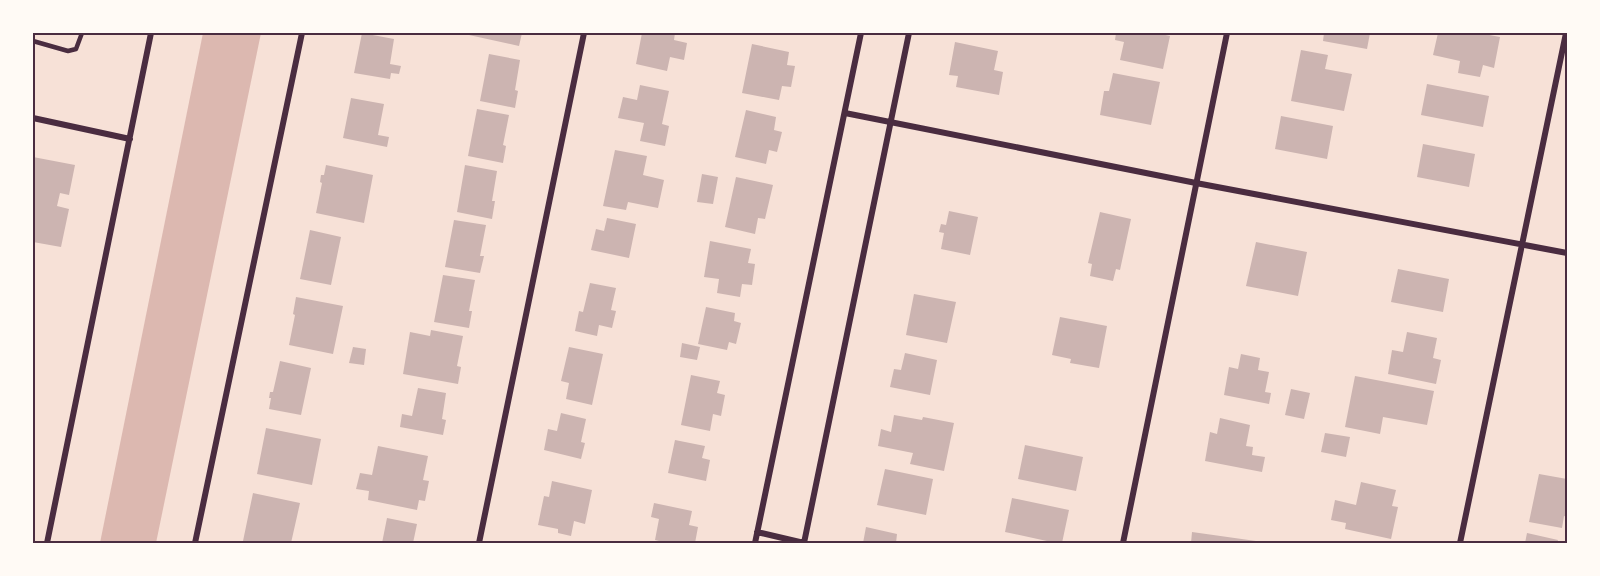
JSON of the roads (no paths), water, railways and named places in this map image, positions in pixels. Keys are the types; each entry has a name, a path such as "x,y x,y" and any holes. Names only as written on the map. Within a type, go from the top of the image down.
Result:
{"street":[{"path":"46,543 151,33"},
{"path":"195,543 302,33"},
{"path":"479,543 584,33"},
{"path":"755,543 861,33"},
{"path":"758,531 804,543 909,33"},
{"path":"1123,543 1227,33"},
{"path":"1461,543 1566,33"},
{"path":"844,112 1196,183 1567,253"},
{"path":"33,118 130,140"}],"lane":[{"path":"33,42 68,51 76,49 82,33"}]}
